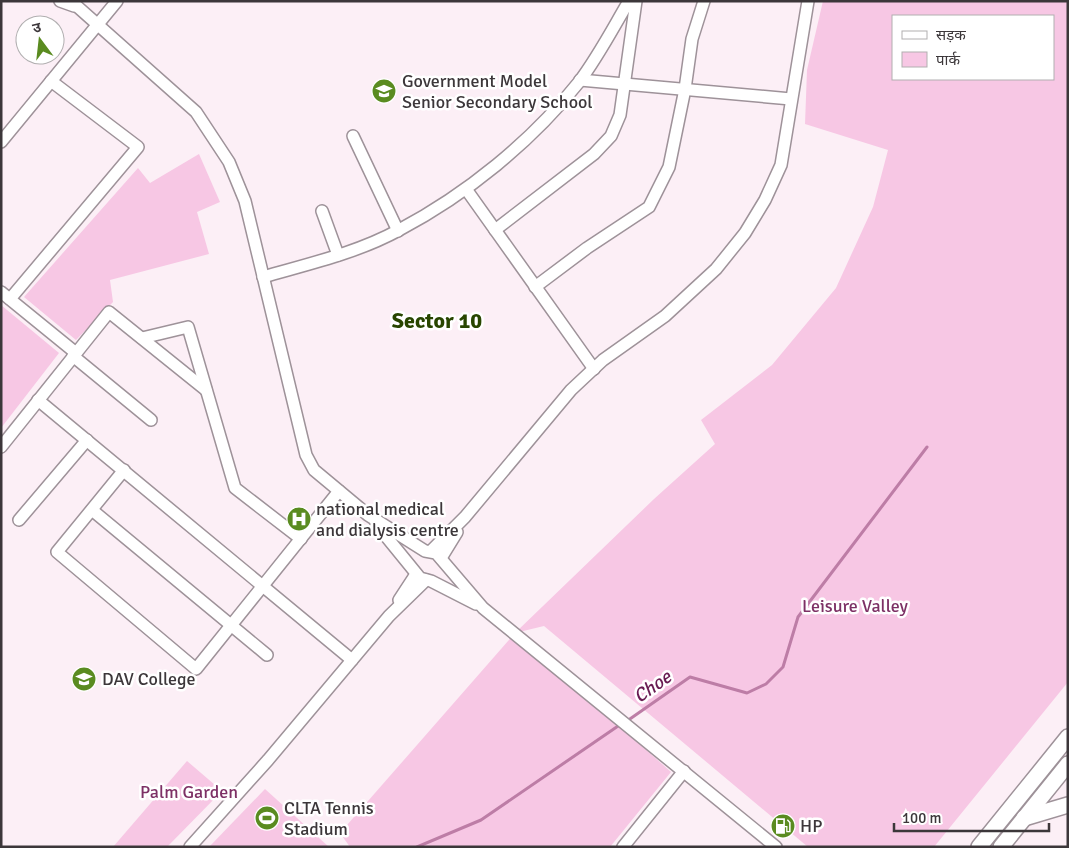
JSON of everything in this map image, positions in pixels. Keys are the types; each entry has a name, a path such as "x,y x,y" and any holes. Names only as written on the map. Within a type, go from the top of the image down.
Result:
{"main road":[{"path":"979,847 1068,737"},
{"path":"1001,847 1068,764"},
{"path":"1024,818 1068,805"}],"street":[{"path":"60,1 73,4 196,112 213,135 229,162 245,201 306,455 314,470 368,515 442,561 484,608 776,847"},
{"path":"1,142 117,1"},
{"path":"263,277 338,255 398,231 466,189 538,128 580,80 629,1"},
{"path":"495,230 594,154 610,136 620,115 636,1"},
{"path":"535,286 587,248 649,207 669,167 685,90 692,39 704,1"},
{"path":"389,616 414,571 416,558 428,551 465,517 571,390 594,369 665,316 716,269 745,233 765,200 781,165 808,1"},
{"path":"580,80 791,99"},
{"path":"51,81 138,147 6,296 151,420"},
{"path":"353,136 398,231"},
{"path":"466,189 594,369"},
{"path":"322,211 338,255"},
{"path":"1,447 109,312 206,390"},
{"path":"142,338 188,327 235,488 301,538"},
{"path":"38,400 264,585 352,660"},
{"path":"20,520 86,440"},
{"path":"124,470 57,552 196,669 339,491"},
{"path":"92,510 267,655"},
{"path":"368,515 414,571 428,581 484,608"},
{"path":"190,847 268,760 389,616 428,581 440,574 442,561 465,517"},
{"path":"623,847 684,771"}],"green space":[{"name":"Leisure Valley","path":"823,1 1068,1 1068,682 934,847 808,847 544,626 515,633 654,499 715,444 701,420 772,365 836,288 873,207 888,150 805,124 807,70"},
{"path":"199,154 220,202 197,212 209,254 110,280 113,302 76,340 24,297 138,168 150,183"},
{"path":"1,305 59,353 1,428"},
{"path":"515,633 671,772 610,847 350,847 340,833"},
{"name":"Palm Garden","path":"187,761 222,791 167,847 113,847"},
{"name":"CLTA Tennis Stadium","path":"265,789 329,847 209,847"}],"waterway":[{"name":"Choe","path":"627,721 690,677 747,693 766,684 783,667 798,617 927,447"},
{"name":"Choe","path":"417,847 481,820 621,724"}],"place":[{"name":"Government Model Senior Secondary School","path":"384,91"},
{"name":"national medical and dialysis centre","path":"299,519"},
{"name":"DAV College","path":"84,679"},
{"name":"CLTA Tennis Stadium","path":"267,818"},
{"name":"HP","path":"783,826"}],"district":[{"name":"Sector 10","path":"437,320"}]}
